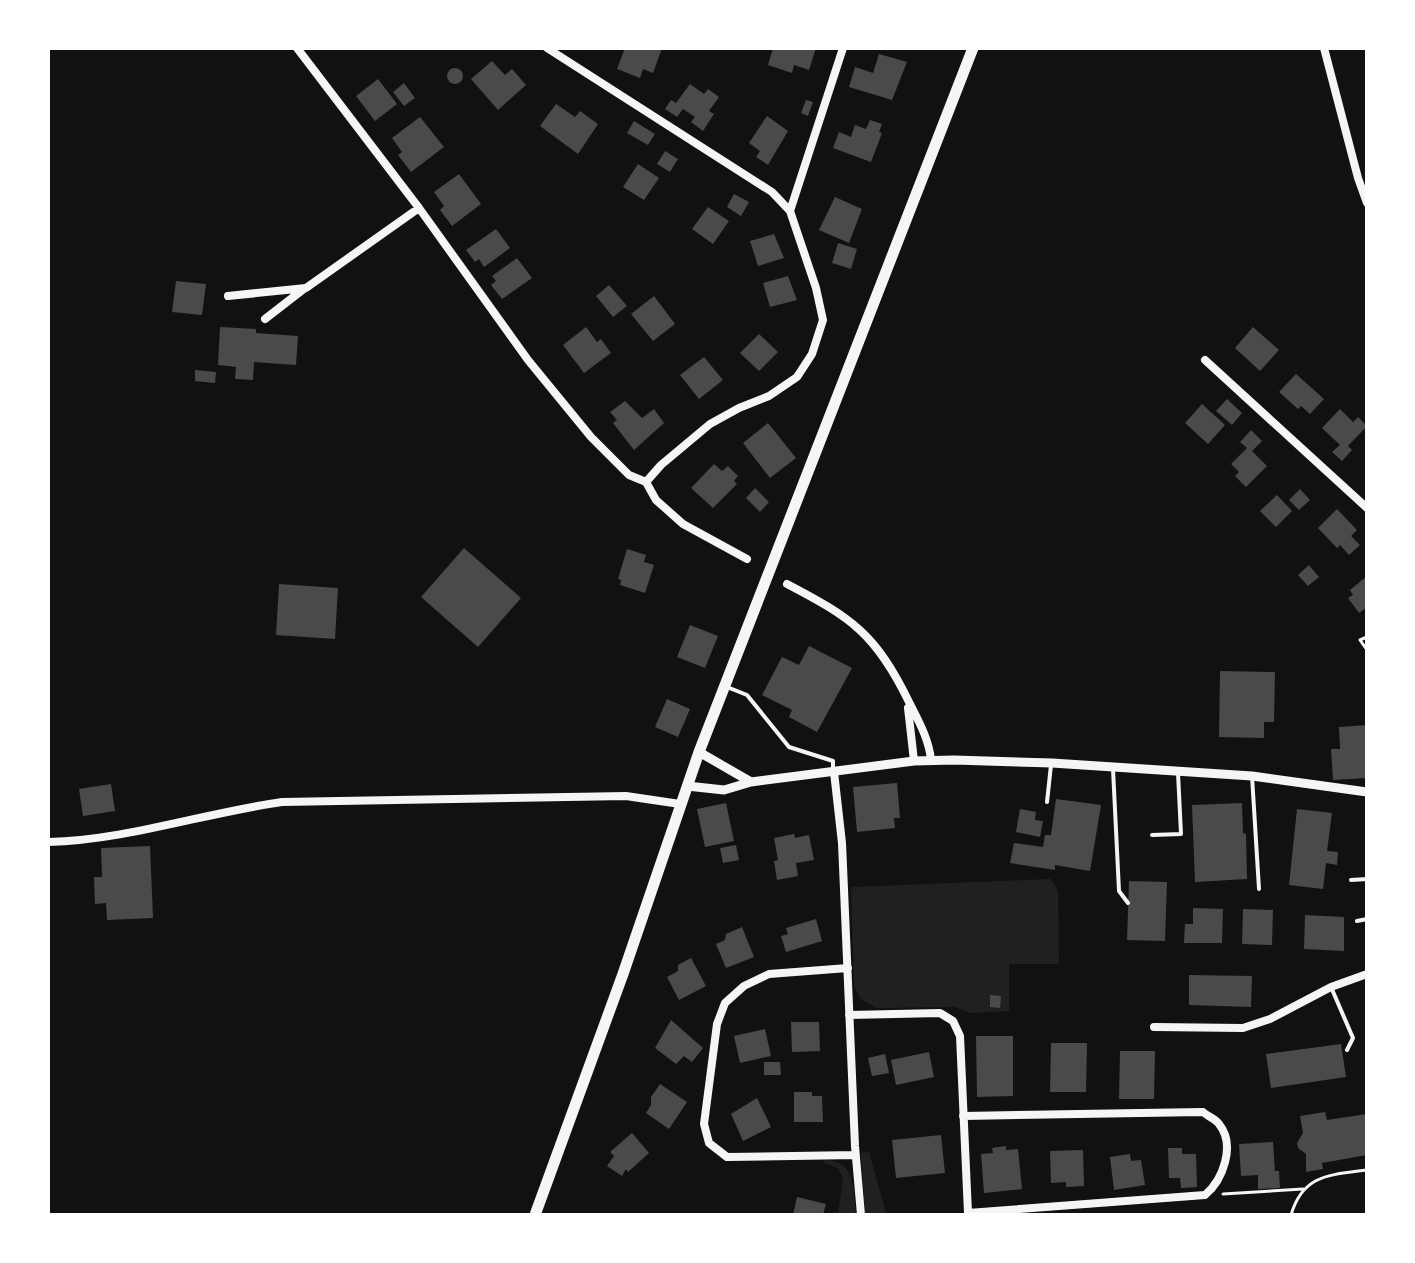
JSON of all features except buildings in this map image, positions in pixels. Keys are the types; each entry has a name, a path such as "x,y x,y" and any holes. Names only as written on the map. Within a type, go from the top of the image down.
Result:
{"main road":[{"path":"535,1215 623,974 699,752 973,48"}],"street":[{"path":"297,48 419,208 528,360 591,437 629,475 646,482 656,500 683,524 747,559"},
{"path":"547,48 772,192 790,211 816,288 823,320 812,354 797,377 769,396 710,424 661,465 646,482"},
{"path":"790,211 843,48"},
{"path":"1324,48 1367,203"},
{"path":"265,319 419,208"},
{"path":"228,296 306,288"},
{"path":"1205,360 1367,508"},
{"path":"787,584 833,609 866,634 894,670 923,731 931,760"},
{"path":"906,696 914,739 914,761"},
{"path":"699,752 751,782"},
{"path":"687,786 724,790 751,782 931,760 1178,770 1252,776 1367,792"},
{"path":"834,772 842,843 855,1155 861,1215"},
{"path":"48,842 84,841 238,808 282,802 626,796 680,804"},
{"path":"848,968 769,974 744,986 725,1003 717,1024 704,1124 709,1143 727,1157 855,1155"},
{"path":"1154,1027 1243,1028 1270,1019 1331,987 1367,974"},
{"path":"849,1015 940,1013 953,1021 960,1036 963,1116 968,1213 1205,1195 1217,1185 1224,1167 1226,1140 1219,1123 1203,1112 963,1116"}],"lane":[{"path":"724,686 747,695 789,747 833,761 834,772"},
{"path":"1047,802 1052,763"},
{"path":"1113,767 1119,891 1128,903"},
{"path":"1152,835 1181,834 1178,770"},
{"path":"1252,776 1259,889"},
{"path":"1351,880 1367,879"},
{"path":"1357,921 1367,919"},
{"path":"1331,987 1353,1038 1347,1050"}],"path":[{"path":"1367,637 1360,640 1367,650"},
{"path":"1291,1215 1303,1189 1312,1182 1326,1176 1367,1170"},
{"path":"1210,1191 1219,1194 1303,1189"}],"shaded area":[{"path":"1051,879 1058,891 1059,964 1009,964 1009,1011 971,1013 955,1007 876,1008 861,999 854,986 851,887"},
{"path":"869,1152 886,1213 865,1215 861,1153"},
{"path":"835,1161 848,1171 856,1215 838,1215 843,1177 837,1168 822,1162"}]}
